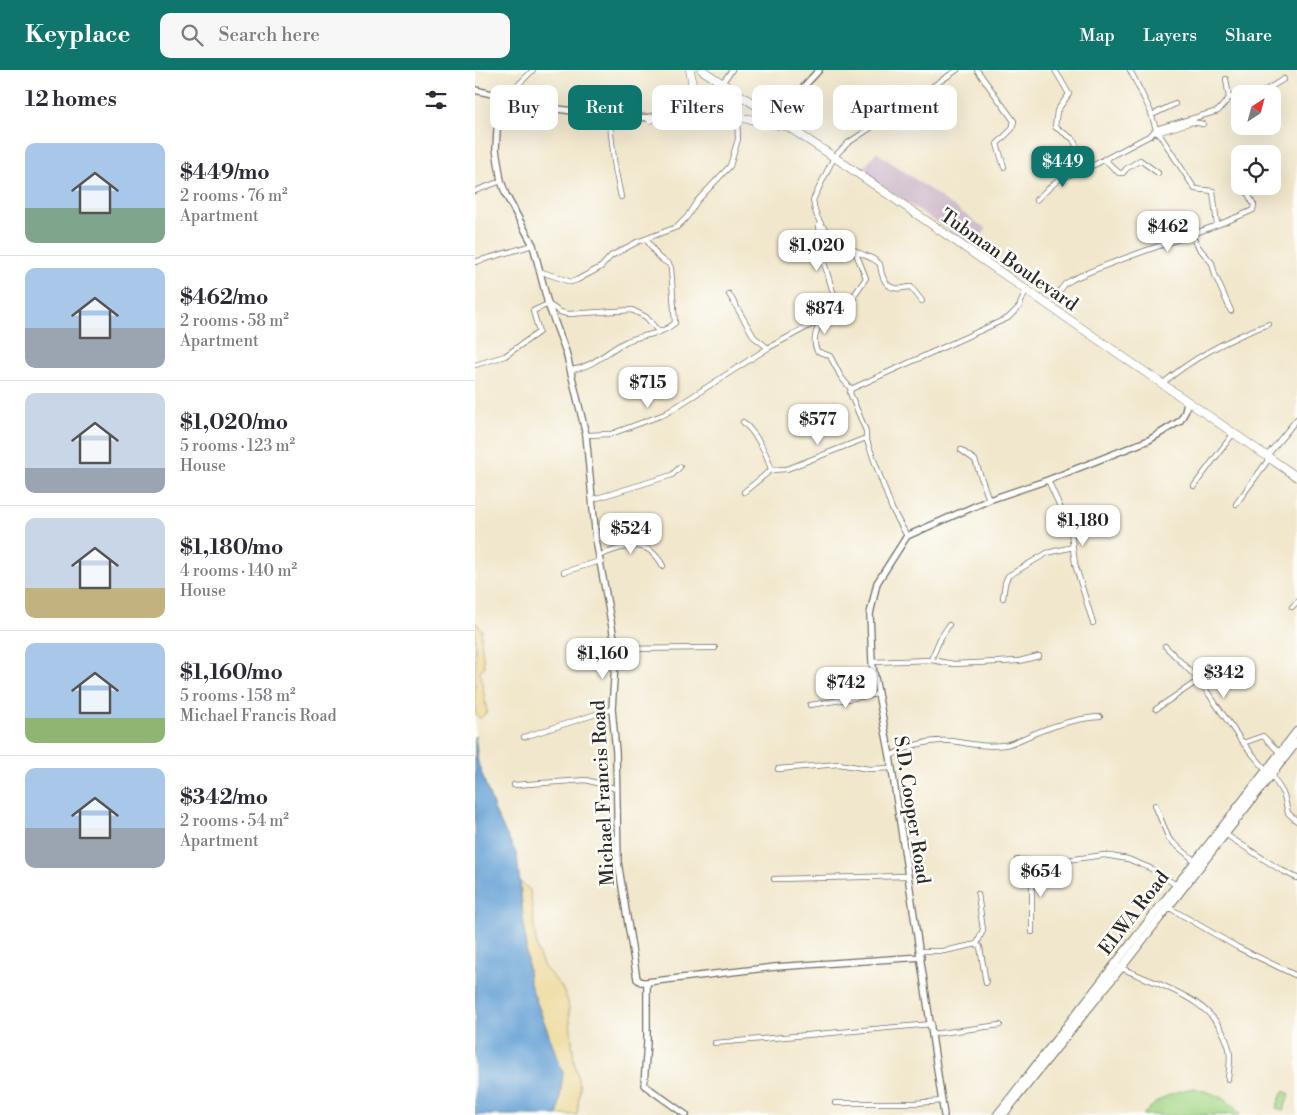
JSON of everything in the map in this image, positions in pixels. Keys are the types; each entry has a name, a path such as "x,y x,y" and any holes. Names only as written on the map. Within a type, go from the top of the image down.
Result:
{"highway":[{"path":"650,119 678,108 686,101 693,90 690,70"},
{"name":"Tubman Boulevard","path":"702,70 725,85"},
{"name":"Tubman Boulevard","path":"742,98 752,104"},
{"path":"747,101 752,102"},
{"name":"Tubman Boulevard","path":"793,130 1025,292 1297,478"}],"main road":[{"name":"ELWA Road","path":"1003,1115 1225,834 1297,732"},
{"name":"ELWA Road","path":"997,1115 1195,861 1297,742"}],"street":[{"path":"519,85 533,70"},
{"path":"722,83 732,70"},
{"path":"805,85 819,70"},
{"path":"840,314 822,256 819,225 813,200 834,158 848,143 957,70"},
{"path":"977,70 1014,121 1012,130 997,144 1004,166"},
{"path":"1055,70 1069,94 1057,111 1055,127 1073,139 1086,167"},
{"path":"1130,70 1152,115 1157,131 1195,189 1213,191 1217,225"},
{"path":"1036,200 1058,180 1104,159 1157,131 1218,111 1229,98 1226,79"},
{"path":"1274,85 1284,79"},
{"path":"475,90 490,94"},
{"path":"742,104 747,101"},
{"path":"1152,115 1175,104"},
{"path":"642,119 650,119"},
{"path":"1157,131 1192,122 1203,124"},
{"name":"Michael Francis Road","path":"497,130 496,150 505,195 533,244 539,271 571,370 586,435 599,558 615,649 612,709 617,789 618,862 624,910 637,979 647,982"},
{"path":"611,130 621,197"},
{"path":"539,271 565,280 577,280 601,267 611,256 637,242 647,240 677,227 687,217 697,201 730,166 738,139 738,130"},
{"path":"1104,159 1119,173 1123,173 1127,168 1140,160 1158,173"},
{"path":"475,191 501,181"},
{"path":"1047,306 1065,284 1073,278 1253,210 1254,205 1249,195"},
{"path":"819,225 855,251 876,260 880,264 880,274 888,285 895,289 911,287 922,301"},
{"path":"1191,234 1199,248 1212,263 1215,275 1231,311"},
{"path":"571,370 581,368 601,359 625,342 672,326 677,318 671,268 669,264 658,257 647,240"},
{"path":"475,262 533,244"},
{"path":"586,435 611,434 665,414 768,348 822,319 840,314 852,304 855,294 866,278 855,251"},
{"path":"851,389 1008,318 1019,307 1025,292"},
{"path":"729,294 754,337 768,348"},
{"path":"475,365 505,356 539,332 533,311 549,304 560,312 567,314 632,310 646,317 659,332"},
{"path":"822,319 815,333 814,344 817,352 829,356 841,377 851,389 850,393 866,431 866,438 892,509 907,536 989,500 1048,480 1149,440 1180,421 1185,412 1187,402"},
{"path":"1161,385 1181,368 1204,354 1269,324"},
{"path":"1236,504 1297,419"},
{"path":"743,422 751,429 762,447 771,470"},
{"path":"1194,486 1233,434"},
{"path":"744,492 771,470 787,469 866,438"},
{"path":"961,450 975,460 989,500"},
{"path":"593,499 672,475 680,467"},
{"path":"1048,480 1071,531 1075,564 1093,623"},
{"name":"S.D. Cooper Road","path":"907,536 877,583 870,614 871,662 890,756 907,876 932,1024 944,1115"},
{"path":"564,572 630,545 648,548 657,554 663,566"},
{"path":"1003,598 1008,576 1047,553 1073,547"},
{"path":"1293,607 1297,602"},
{"path":"931,660 940,639 949,625"},
{"path":"1165,646 1199,680 1243,743 1269,773 1284,795 1288,812 1297,821"},
{"path":"615,649 715,648"},
{"path":"871,662 931,660 954,664 975,664 1019,661 1039,656"},
{"path":"1156,709 1199,680"},
{"path":"810,705 878,694"},
{"path":"524,737 612,709"},
{"path":"890,756 907,746 917,743 949,741 978,746 1003,745 1051,727 1086,718 1100,717"},
{"path":"1243,743 1263,736 1281,753"},
{"path":"778,768 839,764 869,768 891,768"},
{"path":"514,786 587,780 617,789"},
{"path":"1155,805 1169,839 1195,861"},
{"path":"1225,834 1279,869 1297,878"},
{"path":"1017,860 1042,861 1089,856 1128,859 1150,868 1176,885"},
{"path":"1032,932 1032,880 1034,872 1042,861"},
{"path":"774,879 907,876"},
{"path":"977,894 983,930 977,944"},
{"path":"1168,907 1237,948 1297,976"},
{"path":"686,1115 644,1085 647,1042 647,982 775,967 921,954 977,944"},
{"path":"977,944 980,947 986,983"},
{"path":"1114,964 1189,998 1207,1010 1218,1023 1229,1045 1228,1079"},
{"path":"715,1042 932,1024"},
{"path":"933,1034 1000,1025"},
{"path":"835,1102 915,1103 942,1101"}],"shaded area":[{"path":"876,152 986,229 974,247 861,172"}],"green space":[{"path":"1194,1088 1214,1094 1225,1100 1240,1115 1143,1115 1154,1104 1166,1097"},
{"path":"1283,1091 1290,1094 1283,1111 1276,1108"}],"sand":[{"path":"475,622 482,629 481,643 484,667 480,671 487,712 480,719 475,714"},
{"path":"520,882 530,890 537,951 544,967 561,986 568,1001 574,1061 580,1088 577,1115 558,1115 563,1073 529,981"}],"water":[{"path":"475,736 478,763 496,814 517,855 529,981 563,1073 558,1115 475,1115"}]}
